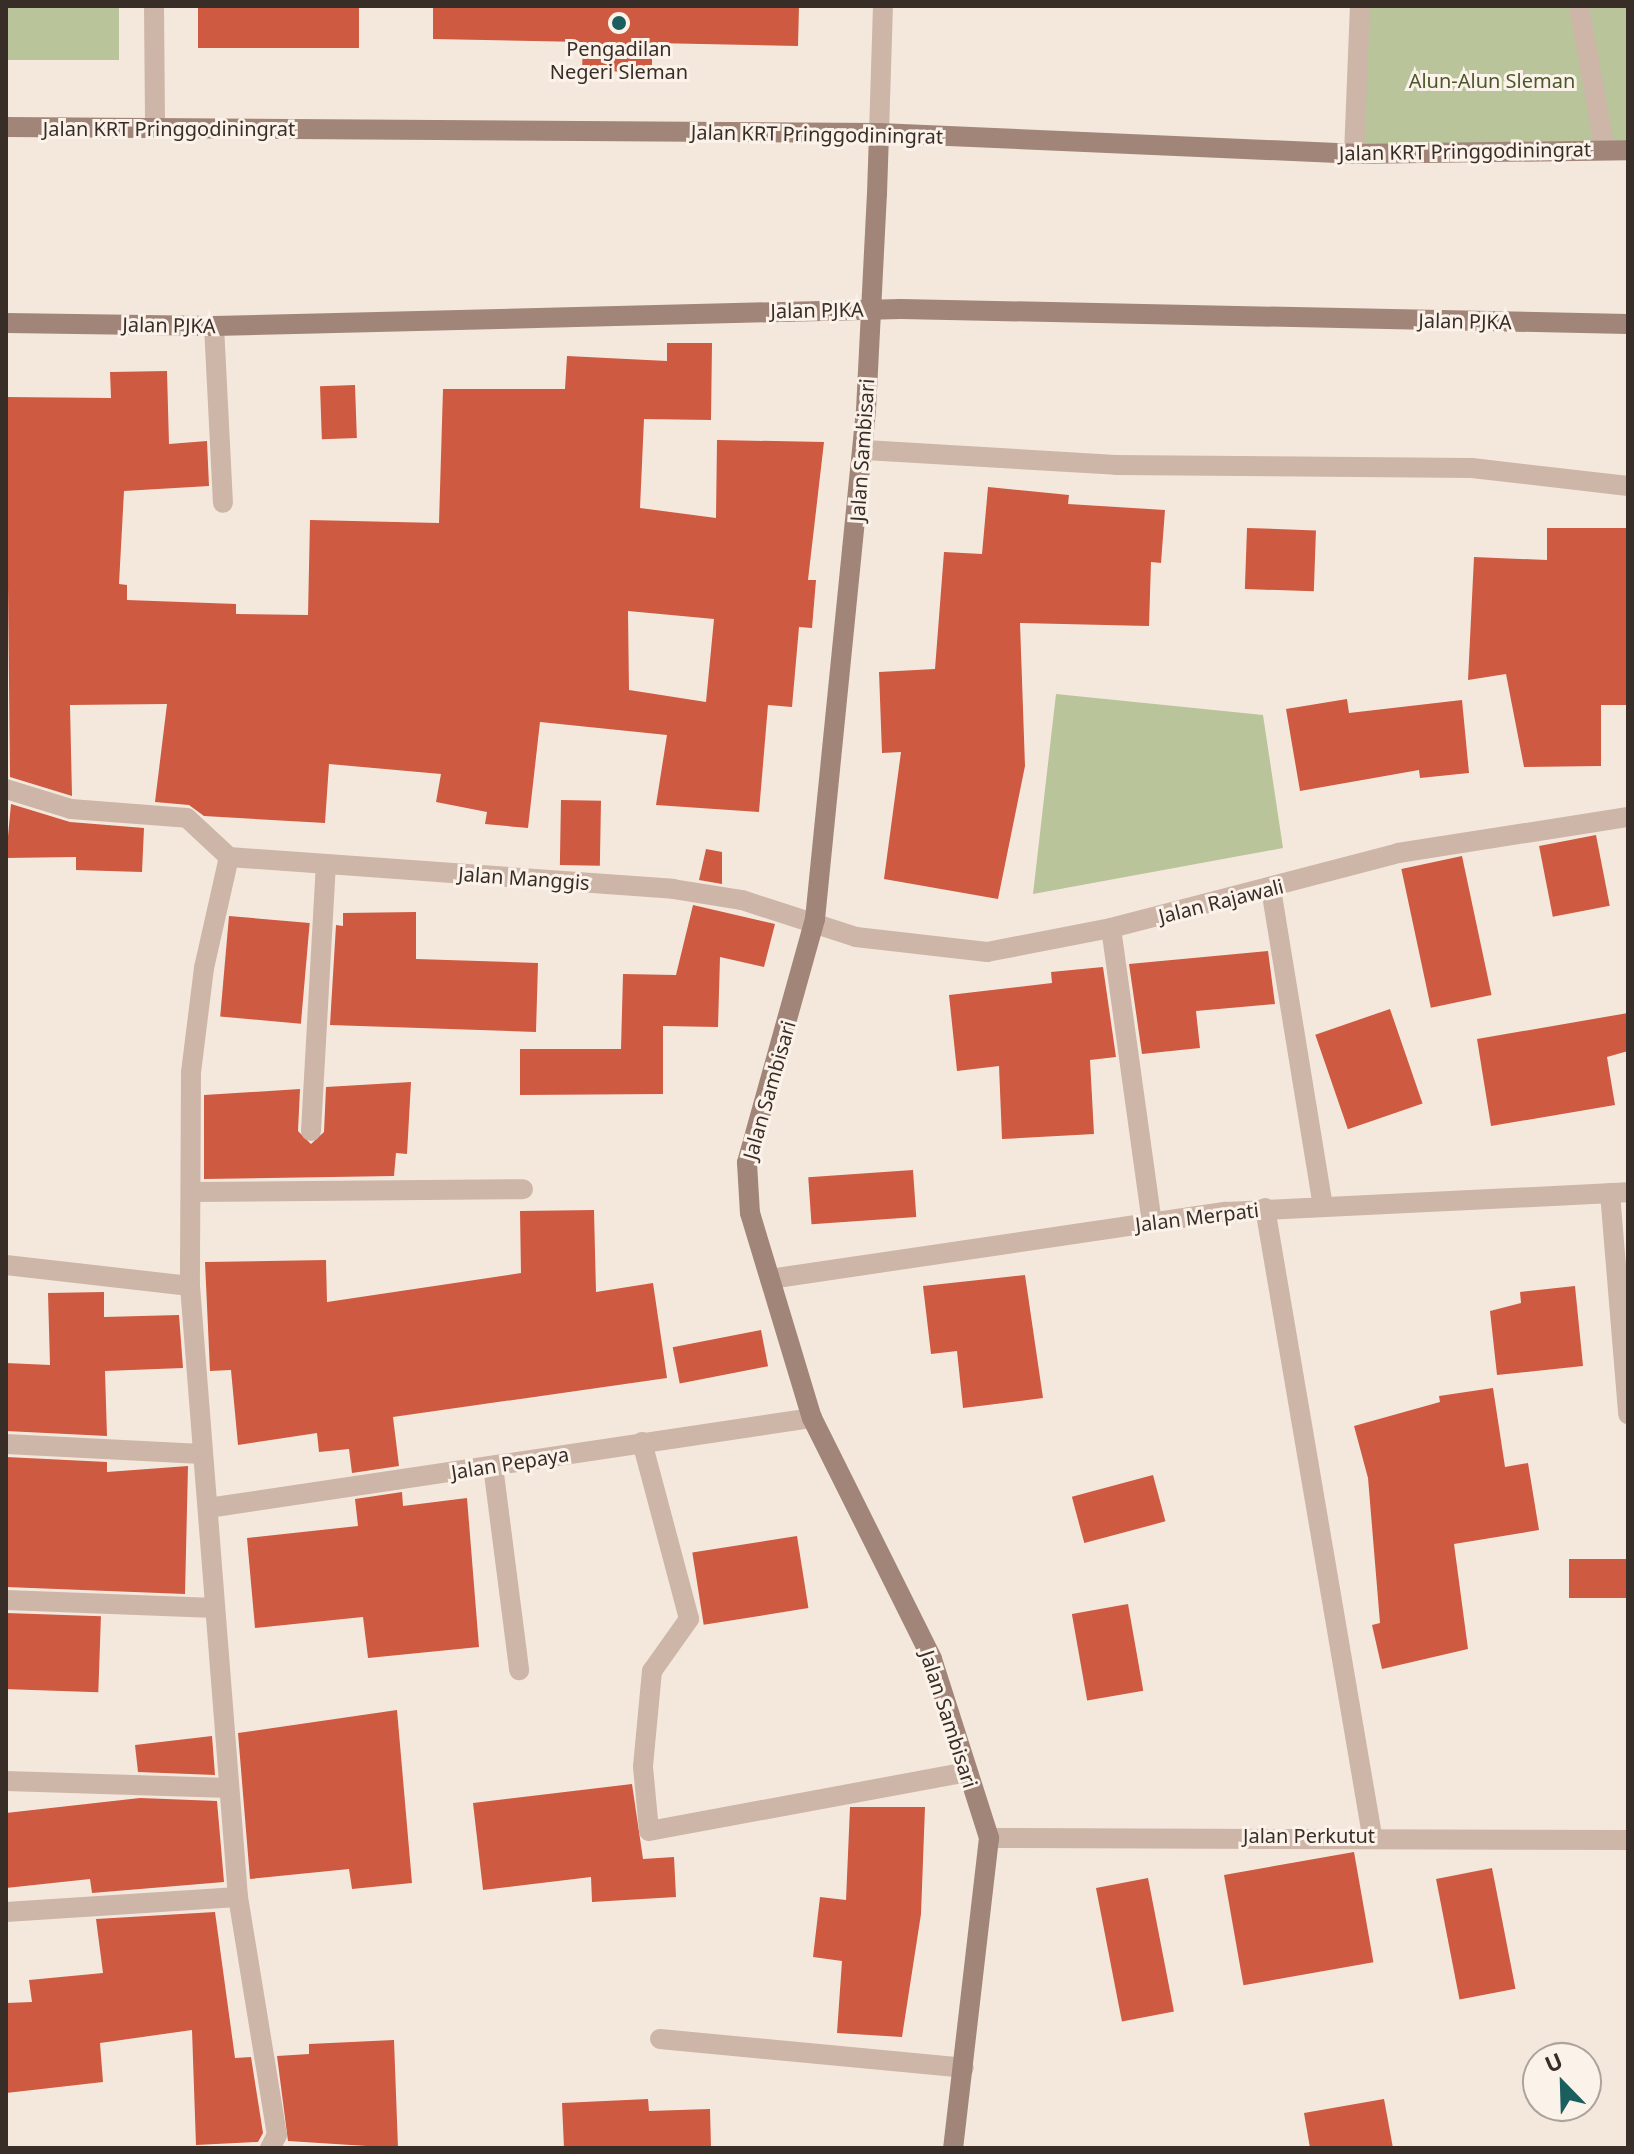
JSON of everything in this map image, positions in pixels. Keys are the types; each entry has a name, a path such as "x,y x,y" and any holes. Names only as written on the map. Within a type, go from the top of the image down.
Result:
{"main road":[{"name":"Jalan KRT Pringgodiningrat","path":"6,127 879,133 1354,154 1628,150"},
{"name":"Jalan Sambisari","path":"879,133 865,450 815,919 747,1163 750,1213 812,1418 932,1659 989,1838 953,2148"},
{"name":"Jalan PJKA","path":"6,323 214,326 901,309 1628,324"}],"street":[{"path":"154,6 155,127"},
{"path":"879,133 883,6"},
{"path":"1354,154 1360,6"},
{"path":"1579,6 1605,150"},
{"path":"214,326 223,503"},
{"path":"865,450 1116,465 1472,468 1628,486"},
{"path":"6,789 71,809 187,818 229,857 204,968 191,1073 194,1192 190,1286 238,1897 277,2135 270,2148"},
{"name":"Jalan Rajawali","path":"815,919 856,937 921,950 987,952 1111,928 1271,889 1398,853 1628,817"},
{"name":"Jalan Manggis","path":"229,857 673,889 815,919"},
{"path":"311,1131 326,864"},
{"path":"1271,889 1323,1206"},
{"path":"1111,928 1152,1223"},
{"path":"194,1192 523,1189"},
{"path":"1619,1192 1628,1414"},
{"name":"Jalan Merpati","path":"770,1279 1265,1208 1619,1192"},
{"path":"1265,1208 1372,1835"},
{"path":"6,1265 190,1286"},
{"name":"Jalan Pepaya","path":"208,1508 812,1418"},
{"path":"642,1442 689,1619 652,1671 643,1767 649,1831 967,1772"},
{"path":"6,1444 202,1454"},
{"path":"493,1466 519,1670"},
{"path":"6,1600 215,1608"},
{"path":"6,1781 229,1788"},
{"name":"Jalan Perkutut","path":"989,1838 1372,1835 1628,1840"},
{"path":"6,1912 238,1897"},
{"path":"660,2039 964,2068"}],"green space":[{"path":"6,6 119,6 119,60 6,60"},
{"name":"Alun-Alun Sleman","path":"1358,6 1628,6 1628,154 1358,154"},
{"path":"1056,694 1263,715 1283,848 1033,894"}],"building":[{"path":"198,6 359,6 359,48 198,48"},
{"name":"Pengadilan Negeri Sleman","path":"433,6 799,6 798,46 652,43 652,72 582,71 583,42 433,39"},
{"path":"667,343 712,343 711,420 644,419 640,508 716,518 717,440 824,442 808,580 816,580 812,628 799,627 792,707 768,705 759,812 656,805 667,735 540,722 528,828 485,824 487,812 436,802 441,774 329,764 325,823 204,816 189,805 155,802 167,704 70,705 72,796 10,777 6,397 111,398 110,372 167,371 169,444 207,441 209,486 124,491 119,584 127,585 127,600 236,604 236,614 308,615 310,520 439,523 443,389 565,389 567,356 667,361","holes":["628,611 714,619 706,702 629,690"]},
{"path":"355,385 357,438 322,439 320,386"},
{"path":"988,487 1069,495 1068,504 1165,510 1161,563 1151,562 1149,626 1020,623 1025,766 998,899 884,879 901,752 882,753 879,672 935,669 944,552 982,554"},
{"path":"1247,528 1316,530 1314,591 1245,589"},
{"path":"1547,528 1628,528 1628,705 1601,705 1601,766 1524,767 1506,674 1468,680 1474,557 1547,560"},
{"path":"1347,699 1349,713 1462,700 1469,773 1420,778 1419,770 1300,791 1286,709"},
{"path":"561,800 601,801 600,866 560,865"},
{"path":"11,804 70,822 144,828 142,872 76,870 76,857 6,858"},
{"path":"1596,835 1610,906 1553,917 1539,846"},
{"path":"706,849 722,852 722,884 699,880"},
{"path":"1462,856 1492,995 1431,1008 1401,869"},
{"path":"693,905 775,924 764,967 720,957 718,1027 663,1026 663,1094 520,1095 520,1049 621,1049 623,974 676,975"},
{"path":"416,912 416,959 538,963 536,1032 330,1025 336,925 343,926 343,913"},
{"path":"229,916 310,923 301,1024 220,1017"},
{"path":"1268,951 1275,1004 1196,1011 1200,1048 1142,1054 1129,964"},
{"path":"1103,967 1116,1057 1090,1060 1094,1134 1002,1139 999,1066 957,1071 949,995 1052,983 1051,972"},
{"path":"1390,1009 1423,1104 1348,1129 1315,1035"},
{"path":"1628,1013 1628,1051 1607,1057 1615,1105 1491,1126 1477,1039"},
{"path":"411,1082 407,1154 396,1153 394,1176 204,1179 204,1095 300,1089 298,1131 311,1144 324,1132 326,1087"},
{"path":"913,1170 916,1217 812,1224 808,1177"},
{"path":"594,1210 596,1292 653,1283 667,1378 393,1417 399,1466 352,1473 349,1449 319,1452 317,1433 238,1445 231,1370 210,1371 205,1262 326,1260 327,1302 521,1273 520,1211"},
{"path":"1025,1275 1043,1398 963,1408 957,1351 931,1354 923,1286"},
{"path":"1575,1286 1583,1366 1497,1375 1490,1311 1521,1303 1520,1292"},
{"path":"104,1292 104,1317 179,1315 183,1368 105,1371 107,1436 6,1431 6,1363 50,1365 48,1293"},
{"path":"761,1330 768,1366 680,1383 673,1347"},
{"path":"1493,1388 1505,1467 1528,1463 1539,1530 1454,1544 1468,1649 1382,1669 1372,1625 1380,1623 1368,1478 1354,1426 1440,1402 1439,1396"},
{"path":"6,1457 107,1462 107,1472 188,1466 185,1594 6,1587"},
{"path":"1153,1475 1165,1521 1084,1543 1072,1497"},
{"path":"402,1492 403,1506 467,1498 479,1647 368,1658 363,1617 255,1628 247,1538 358,1526 355,1499"},
{"path":"797,1536 808,1608 704,1625 692,1553"},
{"path":"1569,1559 1628,1559 1628,1598 1569,1598"},
{"path":"1128,1604 1143,1691 1087,1701 1072,1614"},
{"path":"6,1613 101,1616 98,1692 6,1689"},
{"path":"397,1710 412,1883 352,1889 349,1869 250,1879 238,1733"},
{"path":"212,1736 215,1775 138,1772 135,1745"},
{"path":"632,1784 643,1859 674,1857 676,1897 592,1902 591,1877 483,1890 473,1803"},
{"path":"140,1798 217,1801 224,1882 92,1893 90,1879 6,1888 6,1813"},
{"path":"850,1807 925,1807 921,1914 902,2037 837,2033 842,1961 813,1957 820,1897 846,1900"},
{"path":"1354,1852 1373,1962 1243,1985 1224,1875"},
{"path":"1492,1868 1515,1989 1460,2000 1436,1879"},
{"path":"1148,1878 1174,2012 1122,2022 1096,1888"},
{"path":"215,1912 235,2058 251,2057 263,2133 258,2142 196,2145 192,2030 100,2043 103,2082 6,2093 6,2003 32,2002 29,1980 103,1973 96,1919"},
{"path":"394,2040 398,2148 288,2141 277,2056 309,2054 309,2044"},
{"path":"648,2099 649,2111 710,2109 711,2148 564,2148 562,2103"},
{"path":"1384,2099 1393,2148 1310,2148 1304,2113"}],"place":[{"name":"Pengadilan Negeri Sleman","path":"619,23"}]}
